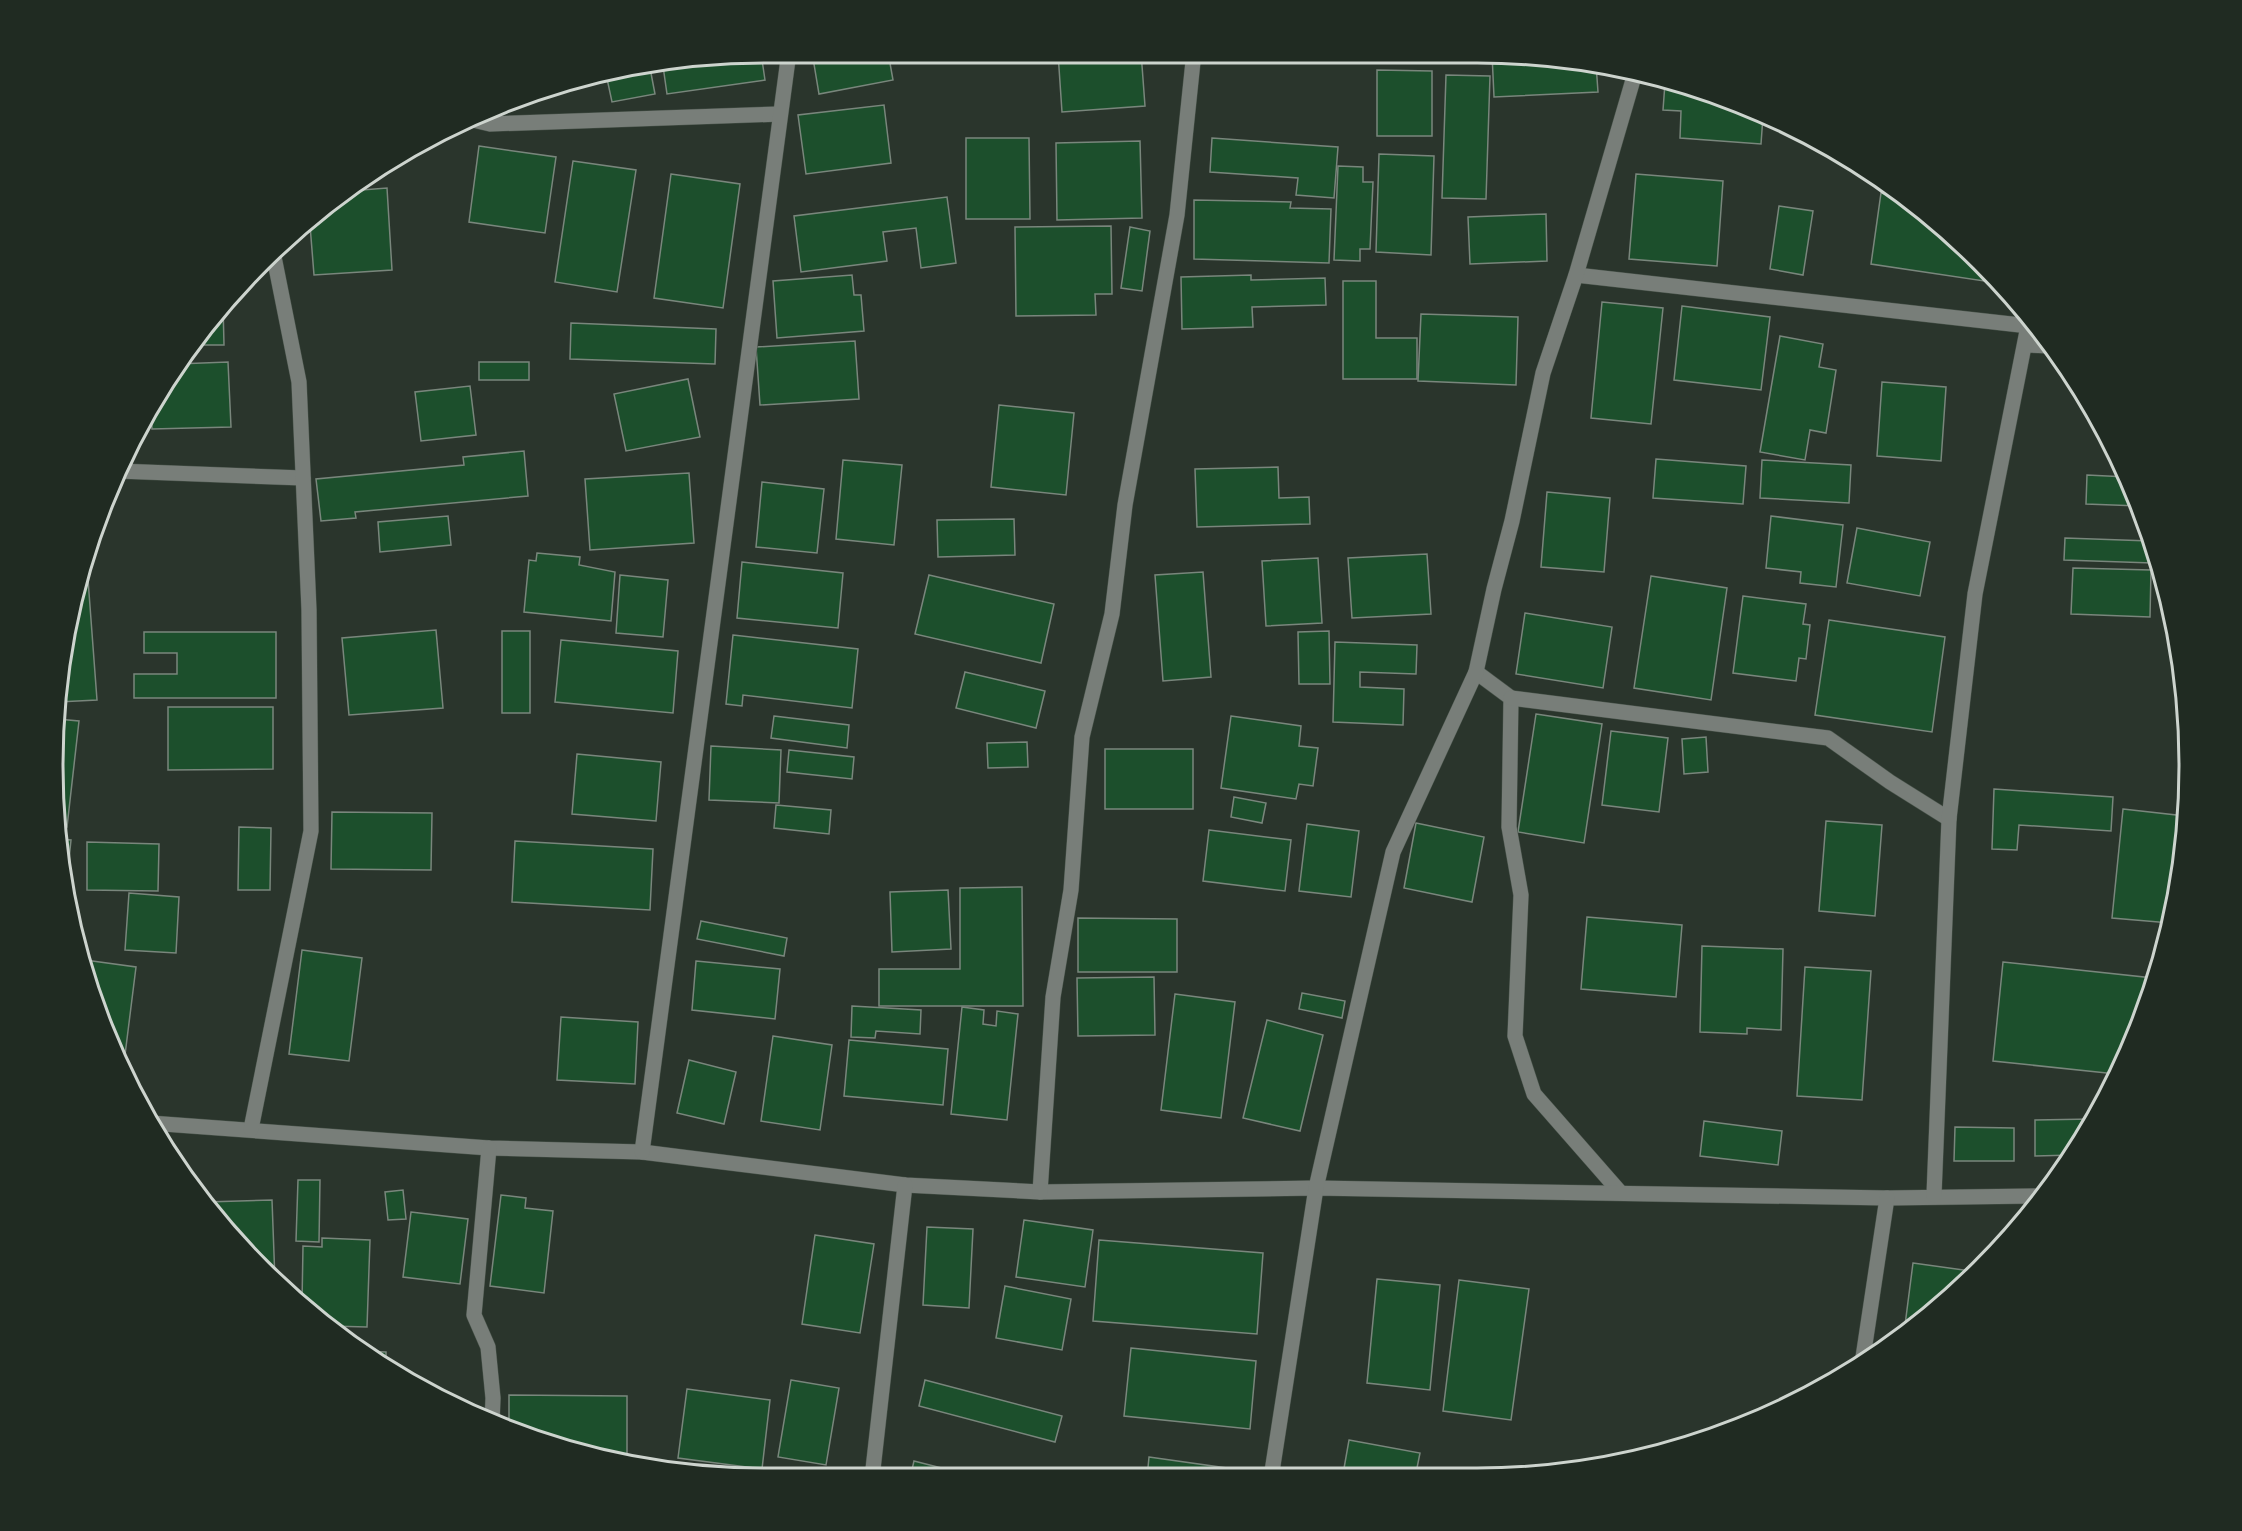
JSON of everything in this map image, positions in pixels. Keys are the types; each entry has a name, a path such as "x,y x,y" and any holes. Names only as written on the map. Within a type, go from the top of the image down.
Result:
{"street":[{"path":"642,1152 787,63"},
{"path":"1040,1192 1053,997 1071,890 1082,737 1112,614 1125,504 1177,215 1193,63"},
{"path":"1273,1468 1316,1188 1393,852 1476,672 1512,520 1543,373 1576,275 1633,81"},
{"path":"483,122 490,124 780,114"},
{"path":"251,1129 311,831 309,610 299,382 275,263"},
{"path":"1576,275 2022,323"},
{"path":"1934,1195 1949,819 1975,594 2028,330"},
{"path":"2025,345 2040,346"},
{"path":"128,471 303,478"},
{"path":"1476,672 1511,698 1828,738 1890,782 1949,819"},
{"path":"1511,698 1509,827 1521,895 1515,1036 1534,1094 1619,1191"},
{"path":"161,1124 489,1148 642,1152 905,1185 1040,1192 1316,1188 1887,1197 2032,1196"},
{"path":"489,1148 474,1315 488,1347 492,1413"},
{"path":"873,1468 905,1185"},
{"path":"1864,1352 1887,1197"}],"building":[{"path":"763,63 765,80 667,94 664,71"},
{"path":"814,63 890,63 893,80 819,94"},
{"path":"1059,63 1142,63 1145,106 1062,112"},
{"path":"1492,64 1597,73 1598,92 1494,97"},
{"path":"1377,70 1432,71 1432,136 1377,136"},
{"path":"651,73 655,94 612,102 608,81"},
{"path":"1446,75 1490,76 1486,199 1442,198"},
{"path":"1665,89 1702,100 1762,124 1761,144 1680,138 1681,111 1663,110"},
{"path":"884,105 891,163 806,174 798,115"},
{"path":"966,138 1029,138 1030,219 966,219"},
{"path":"1212,138 1338,147 1334,198 1296,195 1298,178 1210,172"},
{"path":"1140,141 1142,218 1057,220 1056,143"},
{"path":"479,146 556,157 545,233 469,222"},
{"path":"1379,154 1434,156 1431,255 1376,252"},
{"path":"573,161 636,170 617,292 555,282"},
{"path":"1338,166 1363,167 1363,182 1373,182 1370,249 1360,249 1360,261 1334,260"},
{"path":"671,174 740,184 723,308 654,298"},
{"path":"1636,174 1723,181 1717,266 1629,259"},
{"path":"387,188 392,270 314,275 310,230 363,190"},
{"path":"1881,193 1940,237 1984,280 1984,281 1871,264"},
{"path":"947,197 956,263 921,268 916,228 883,232 887,261 801,272 794,216"},
{"path":"1194,200 1291,202 1290,208 1331,209 1329,263 1194,259"},
{"path":"1779,206 1813,211 1803,275 1770,269"},
{"path":"1546,214 1547,261 1470,264 1468,217"},
{"path":"1111,226 1112,294 1095,294 1096,315 1016,316 1015,227"},
{"path":"1130,227 1150,231 1142,291 1121,288"},
{"path":"852,275 854,295 861,295 864,331 777,338 773,281"},
{"path":"1251,275 1251,280 1325,278 1326,305 1252,307 1253,327 1182,329 1181,277"},
{"path":"1343,281 1376,281 1376,338 1417,338 1417,379 1343,379"},
{"path":"1602,302 1663,308 1651,424 1591,418"},
{"path":"1682,306 1770,317 1761,390 1674,380"},
{"path":"1421,314 1518,317 1516,385 1418,381"},
{"path":"223,319 224,345 203,345"},
{"path":"571,323 716,329 715,364 570,359"},
{"path":"1780,336 1823,344 1819,367 1836,370 1826,433 1810,430 1805,460 1760,452"},
{"path":"855,341 859,399 760,405 756,347"},
{"path":"228,362 231,427 152,429 152,424 157,414 189,364"},
{"path":"479,362 529,362 529,380 479,380"},
{"path":"688,379 700,437 626,451 614,394"},
{"path":"1882,382 1946,387 1941,461 1877,456"},
{"path":"470,386 476,435 421,441 415,392"},
{"path":"999,405 1074,413 1066,495 991,487"},
{"path":"524,451 528,496 355,512 356,518 321,521 316,479 464,465 463,457"},
{"path":"1656,459 1746,466 1743,504 1653,498"},
{"path":"843,460 902,465 894,545 836,539"},
{"path":"1762,460 1851,465 1849,503 1760,498"},
{"path":"1278,467 1279,498 1309,497 1310,524 1197,527 1195,469"},
{"path":"689,473 694,543 590,550 585,479"},
{"path":"2087,475 2117,476 2129,506 2086,504"},
{"path":"762,482 824,489 817,553 756,547"},
{"path":"1547,492 1610,498 1604,572 1541,567"},
{"path":"448,516 451,545 380,552 378,522"},
{"path":"1771,516 1843,525 1836,587 1800,583 1801,572 1766,568"},
{"path":"1014,519 1015,555 938,557 937,520"},
{"path":"1857,528 1930,542 1920,596 1847,583"},
{"path":"2065,538 2142,541 2149,563 2064,560"},
{"path":"537,553 580,557 579,565 615,572 611,621 524,612 529,560 536,561"},
{"path":"1427,554 1431,614 1352,618 1348,558"},
{"path":"1318,558 1322,623 1266,626 1262,561"},
{"path":"742,562 843,573 838,628 737,618"},
{"path":"2073,568 2151,570 2150,617 2071,614"},
{"path":"1203,572 1211,677 1163,681 1155,575"},
{"path":"620,575 668,580 663,637 616,633"},
{"path":"929,575 1054,604 1041,663 915,634"},
{"path":"1651,576 1727,588 1711,700 1634,688"},
{"path":"88,580 97,700 67,702 76,628"},
{"path":"1743,596 1806,604 1803,624 1810,625 1806,659 1799,658 1796,681 1733,673"},
{"path":"1525,613 1612,627 1603,688 1516,674"},
{"path":"1829,620 1945,637 1932,732 1815,715"},
{"path":"436,630 443,708 349,715 342,638"},
{"path":"502,631 530,631 530,713 502,713"},
{"path":"1329,631 1330,684 1299,684 1298,632"},
{"path":"144,632 276,632 276,698 134,698 134,674 177,674 177,653 144,653"},
{"path":"733,635 858,649 852,708 743,695 742,706 726,704"},
{"path":"561,640 678,651 673,713 555,702"},
{"path":"1335,642 1417,645 1416,674 1360,672 1360,687 1404,689 1403,725 1333,722"},
{"path":"965,672 1045,691 1036,728 956,708"},
{"path":"168,707 273,707 273,769 168,770"},
{"path":"1536,714 1602,724 1584,843 1518,832"},
{"path":"774,716 849,725 847,748 771,738"},
{"path":"1231,716 1301,726 1299,746 1318,748 1313,786 1299,784 1296,799 1221,788"},
{"path":"65,720 79,721 67,827 63,766"},
{"path":"1611,731 1668,738 1659,812 1602,805"},
{"path":"1706,737 1708,772 1684,774 1682,739"},
{"path":"1027,742 1028,767 988,768 987,743"},
{"path":"711,746 781,750 779,803 709,800"},
{"path":"1105,749 1193,749 1193,809 1105,809"},
{"path":"789,750 854,757 852,779 787,772"},
{"path":"577,754 661,762 656,821 572,814"},
{"path":"1994,789 2113,797 2111,831 2019,825 2017,850 1992,849"},
{"path":"1234,797 1266,803 1262,823 1231,817"},
{"path":"776,805 831,810 829,834 774,828"},
{"path":"2123,809 2177,815 2173,857 2161,922 2112,918"},
{"path":"332,812 432,813 431,870 331,869"},
{"path":"1826,821 1882,825 1875,916 1819,911"},
{"path":"1416,823 1484,837 1472,902 1404,888"},
{"path":"1307,824 1359,831 1351,897 1299,891"},
{"path":"239,827 271,828 270,890 238,890"},
{"path":"1209,830 1291,840 1285,891 1203,881"},
{"path":"67,840 71,840 69,858"},
{"path":"515,841 653,849 650,910 512,902"},
{"path":"87,842 159,844 158,891 87,890"},
{"path":"1022,887 1023,1006 879,1006 879,969 960,969 960,888"},
{"path":"948,890 951,949 892,952 890,892"},
{"path":"129,893 179,897 176,953 125,950"},
{"path":"1587,917 1682,925 1676,997 1581,989"},
{"path":"1078,918 1177,919 1177,972 1078,972"},
{"path":"701,921 787,938 784,956 697,939"},
{"path":"1702,946 1783,949 1781,1030 1747,1028 1747,1034 1700,1032"},
{"path":"302,950 362,958 349,1061 289,1054"},
{"path":"91,961 136,967 125,1054 100,991"},
{"path":"696,961 780,969 775,1019 692,1010"},
{"path":"2003,962 2146,977 2126,1034 2108,1073 1993,1061"},
{"path":"1805,967 1871,971 1862,1100 1797,1096"},
{"path":"1154,977 1155,1035 1078,1036 1077,978"},
{"path":"1302,993 1345,1001 1342,1018 1299,1009"},
{"path":"1175,994 1235,1002 1221,1118 1161,1110"},
{"path":"852,1006 921,1010 920,1034 876,1031 875,1038 851,1037"},
{"path":"962,1007 984,1010 983,1024 996,1026 997,1011 1018,1014 1007,1120 951,1114"},
{"path":"561,1017 638,1022 635,1084 557,1080"},
{"path":"1267,1020 1323,1035 1300,1131 1243,1118"},
{"path":"773,1036 832,1045 820,1130 761,1121"},
{"path":"849,1040 948,1049 943,1105 844,1096"},
{"path":"689,1060 736,1072 724,1124 677,1113"},
{"path":"2084,1119 2061,1155 2035,1156 2035,1120"},
{"path":"1704,1121 1782,1131 1778,1165 1700,1156"},
{"path":"1955,1127 2014,1128 2014,1161 1954,1161"},
{"path":"298,1180 320,1180 319,1242 296,1241"},
{"path":"403,1190 406,1219 388,1220 385,1192"},
{"path":"501,1195 526,1198 525,1208 553,1211 544,1293 490,1286"},
{"path":"272,1200 274,1267 237,1229 215,1202"},
{"path":"411,1212 468,1219 460,1284 403,1277"},
{"path":"1024,1220 1093,1230 1085,1287 1016,1277"},
{"path":"927,1227 973,1229 969,1308 923,1305"},
{"path":"815,1235 874,1244 860,1333 802,1324"},
{"path":"322,1238 370,1240 367,1327 343,1326 302,1294 303,1246 322,1247"},
{"path":"1099,1240 1263,1253 1257,1334 1093,1321"},
{"path":"1913,1263 1965,1270 1940,1294 1905,1322"},
{"path":"1377,1279 1440,1285 1430,1390 1367,1383"},
{"path":"1459,1280 1529,1289 1511,1420 1443,1411"},
{"path":"1005,1286 1071,1299 1062,1350 996,1338"},
{"path":"1131,1348 1256,1361 1250,1429 1124,1416"},
{"path":"791,1380 839,1388 826,1465 778,1457"},
{"path":"925,1380 1062,1416 1055,1442 919,1406"},
{"path":"687,1389 770,1400 762,1468 678,1458"},
{"path":"509,1395 627,1396 627,1454 584,1444 509,1419"},
{"path":"1349,1440 1420,1453 1417,1468 1344,1468"},
{"path":"1149,1457 1227,1468 1148,1468"},
{"path":"914,1461 942,1468 912,1468"}]}
